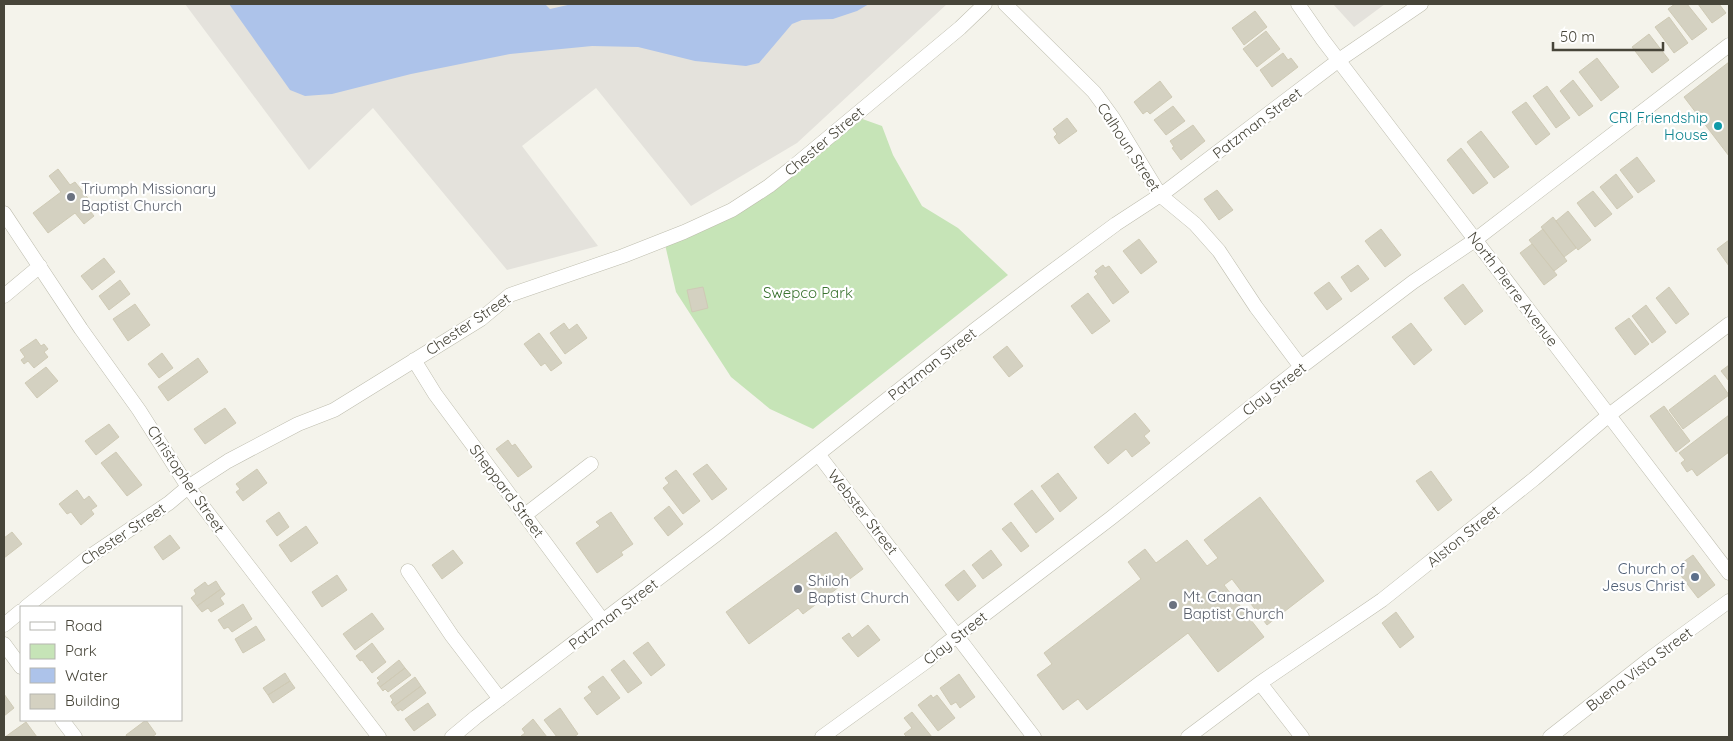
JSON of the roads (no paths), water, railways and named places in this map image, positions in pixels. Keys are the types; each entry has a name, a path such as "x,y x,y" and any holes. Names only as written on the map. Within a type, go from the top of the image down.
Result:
{"street":[{"name":"Chester Street","path":"27,606 86,559 169,503 188,487 228,460 298,424 334,410 480,319 504,299 518,291 623,256 684,232 732,210 769,186 793,167 960,28 985,4"},
{"name":"Calhoun Street","path":"1004,4 1094,92 1113,118 1160,195 1195,224 1219,251 1256,307 1301,367"},
{"name":"North Pierre Avenue","path":"1298,4 1729,573"},
{"name":"Patzman Street","path":"452,737 718,534 1031,287 1116,224 1160,195 1339,60 1421,4"},
{"name":"Clay Street","path":"822,737 925,662 1111,518 1301,367 1413,282 1476,240 1729,45"},
{"name":"Christopher Street","path":"4,213 79,325 158,437 188,487 379,737"},
{"path":"4,296 40,266"},
{"name":"Alston Street","path":"1188,737 1260,683 1389,594 1534,479 1609,415 1729,324"},
{"name":"Sheppard Street","path":"414,360 435,394 603,621"},
{"name":"Webster Street","path":"818,454 1034,737"},
{"path":"524,515 592,464"},
{"path":"408,572 452,636 500,699"},
{"name":"Buena Vista Street","path":"1550,737 1729,601"},
{"path":"4,625 20,612"},
{"path":"4,644 20,666"},
{"path":"1260,683 1302,737"},
{"path":"63,721 76,737"}],"water":[{"path":"229,4 545,4 550,9 572,4 869,4 857,11 833,19 802,20 792,24 759,63 746,66 695,61 638,47 592,46 510,54 411,74 332,94 305,96 290,90"}],"place":[{"name":"CRI Friendship House","path":"1718,126"},
{"name":"Triumph Missionary Baptist Church","path":"71,197"},
{"name":"Church of Jesus Christ","path":"1695,577"},
{"name":"Shiloh Baptist Church","path":"798,589"},
{"name":"Mt. Canaan Baptist Church","path":"1173,605"}],"park label":[{"name":"Swepco Park","path":"808,292"}]}
